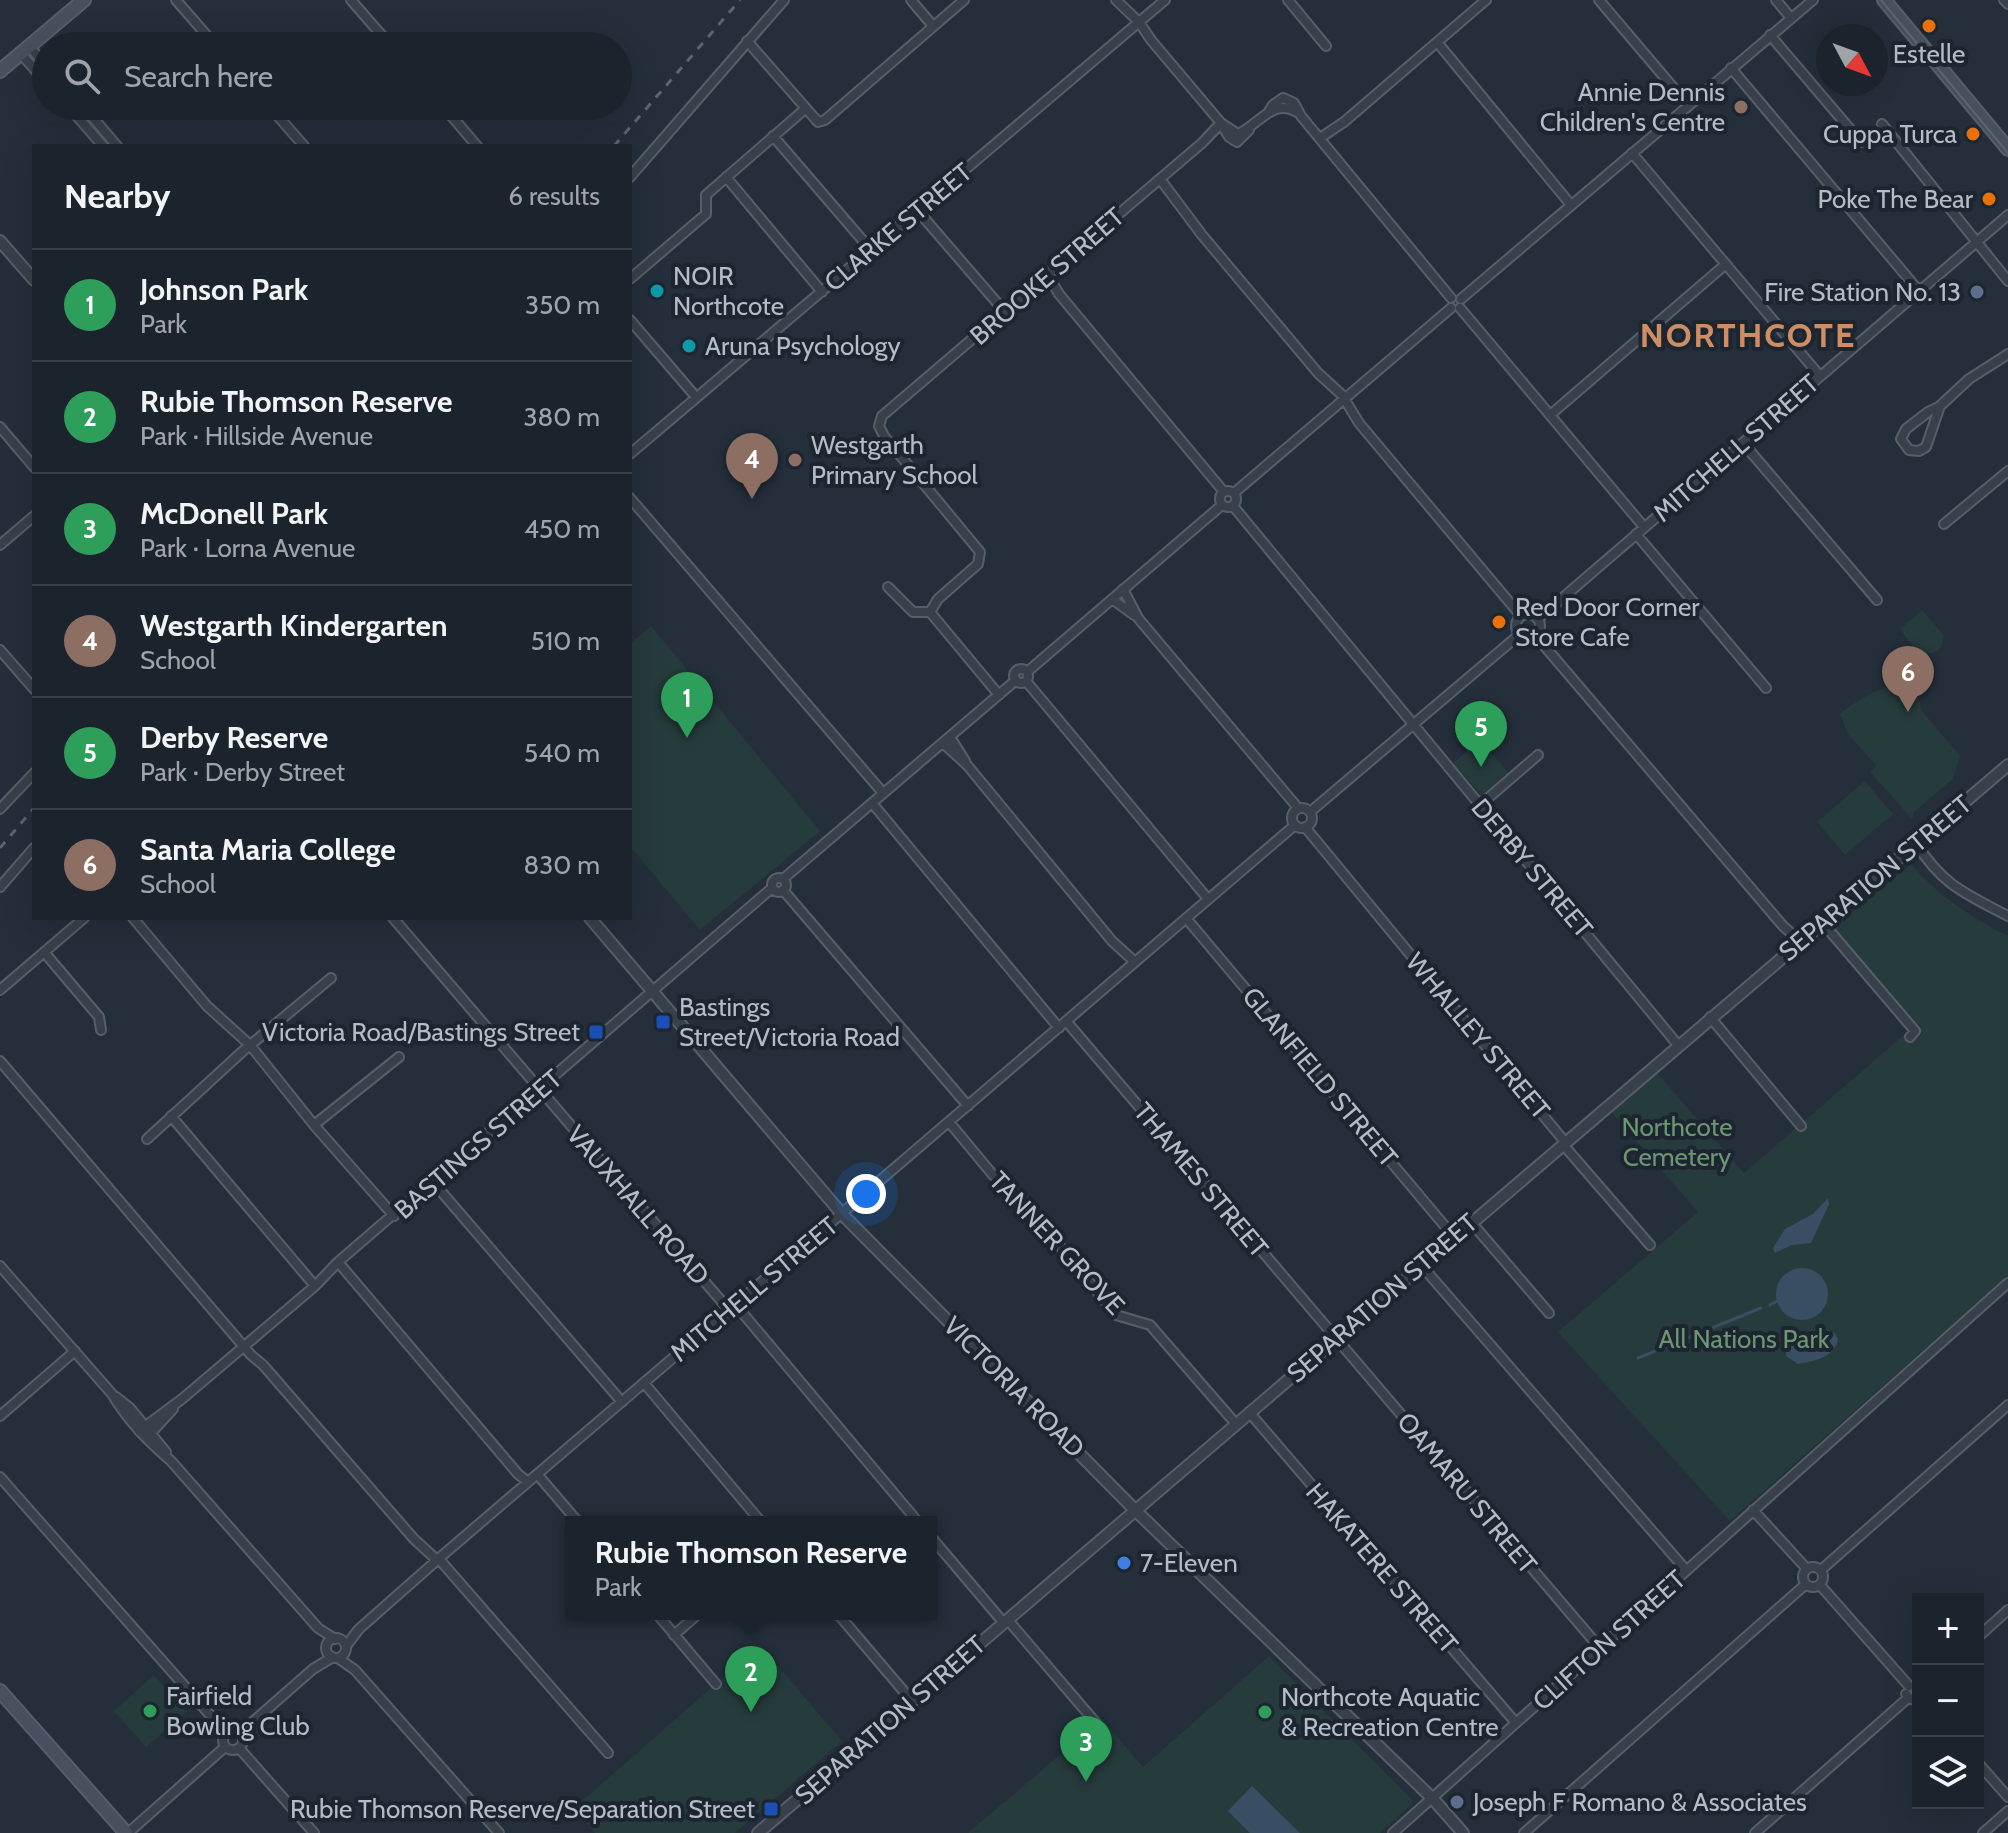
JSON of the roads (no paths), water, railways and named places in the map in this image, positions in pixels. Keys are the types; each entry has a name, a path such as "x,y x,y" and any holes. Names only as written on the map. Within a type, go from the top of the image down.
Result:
{"main road":[{"path":"1884,0 2008,149"},
{"path":"45,32 79,2"},
{"path":"0,71 32,44"},
{"path":"0,1691 127,1833"}],"street":[{"path":"176,0 204,32"},
{"path":"351,0 379,32"},
{"path":"632,175 784,0"},
{"path":"911,0 933,26"},
{"path":"747,41 818,122 825,120 964,0"},
{"name":"CLARKE STREET","path":"632,452 1165,0"},
{"path":"1288,0 1326,46"},
{"path":"1322,141 1486,0"},
{"path":"1599,0 1688,105"},
{"path":"1776,0 1791,18"},
{"path":"1222,505 1220,498 1342,402 1813,0"},
{"path":"1119,3 1235,138 1268,113 1285,106 1301,116 1644,527"},
{"path":"1770,35 1861,142"},
{"path":"1437,42 1571,205"},
{"path":"25,50 32,55"},
{"path":"25,50 32,61"},
{"path":"1731,68 1919,291"},
{"path":"632,277 706,214 706,195 805,109"},
{"path":"80,120 101,144"},
{"path":"95,120 115,144"},
{"path":"281,120 302,144"},
{"path":"454,120 473,144"},
{"path":"1882,124 2008,281"},
{"name":"BROOKE STREET","path":"930,612 938,599 978,564 980,552 880,430 882,416 1224,126"},
{"path":"773,136 871,250"},
{"path":"1632,153 1820,376"},
{"path":"726,177 822,292"},
{"path":"1158,181 1521,616"},
{"path":"918,211 1005,312"},
{"name":"MITCHELL STREET","path":"1538,619 2008,215"},
{"path":"0,241 32,278"},
{"path":"1550,415 1726,264"},
{"path":"783,890 772,888 774,880 783,879 1023,678 1222,505 1233,506 1237,499 1045,278"},
{"path":"632,322 696,397"},
{"path":"1940,406 1926,447 1919,451 1909,450 1901,439 1903,432 1940,406 1962,385 2008,354"},
{"path":"0,427 32,465"},
{"path":"1743,443 1877,600"},
{"path":"1944,524 2008,471"},
{"path":"632,500 883,793"},
{"name":"DERBY STREET","path":"1233,506 1678,1045"},
{"path":"0,545 32,518"},
{"path":"1636,534 1766,688"},
{"path":"888,587 913,612 930,612 999,695"},
{"path":"1123,589 1138,618 1298,808 1310,812 1311,822 1305,827 1295,825 1292,817 1298,808"},
{"path":"1112,599 1138,618"},
{"path":"1529,614 1538,619 1540,627 1535,635 1527,637 1520,634 1517,623 1521,616 1529,614"},
{"path":"1310,812 1520,634"},
{"path":"1535,635 1783,926 1800,941"},
{"path":"0,650 32,687"},
{"path":"1023,678 1208,899"},
{"path":"946,740 1112,941 1135,962"},
{"path":"1480,805 1538,755"},
{"name":"SEPARATION STREET","path":"758,1833 2008,765"},
{"path":"0,809 32,775"},
{"name":"THAMES STREET","path":"872,803 1335,1338"},
{"name":"MITCHELL STREET","path":"341,1644 1295,825"},
{"name":"WHALLEY STREET","path":"1305,827 1565,1142 1566,1148 1650,1245"},
{"path":"1916,843 1931,866 1950,885 2008,916"},
{"path":"0,887 32,850"},
{"path":"783,879 783,890"},
{"name":"BASTINGS STREET","path":"145,1431 772,888"},
{"path":"783,890 968,1106"},
{"name":"GLANFIELD STREET","path":"1186,918 1454,1237"},
{"path":"0,990 82,920"},
{"path":"135,920 207,1006 250,1045 314,1125 394,1216"},
{"name":"VAUXHALL ROAD","path":"395,920 540,1091 913,1516"},
{"name":"VICTORIA ROAD","path":"592,920 842,1214 1135,1510 1433,1799 1463,1833"},
{"path":"1822,922 1915,1032"},
{"path":"44,952 99,1017 101,1030"},
{"path":"147,1139 250,1045 331,978"},
{"path":"1710,1017 1801,1126"},
{"path":"314,1125 399,1057"},
{"path":"0,1061 414,1539 608,1753"},
{"path":"171,1116 315,1286"},
{"name":"TANNER GROVE","path":"949,1122 993,1175 1022,1199 1116,1315 1150,1325 1236,1424"},
{"path":"433,1182 622,1402"},
{"path":"1471,1222 1549,1313"},
{"path":"338,1262 528,1482"},
{"path":"1421,1265 1686,1570"},
{"path":"0,1266 112,1394 124,1414 145,1431 318,1628 341,1644 355,1670 499,1833"},
{"name":"CLIFTON STREET","path":"1393,1833 2008,1283"},
{"name":"OAMARU STREET","path":"1335,1338 1599,1647"},
{"path":"0,1416 75,1351"},
{"path":"644,1383 756,1516"},
{"path":"1821,1570 2008,1405"},
{"name":"HAKATERE STREET","path":"1249,1412 1516,1723"},
{"path":"537,1474 573,1516"},
{"path":"0,1477 226,1733"},
{"path":"1753,1510 1807,1569"},
{"path":"937,1544 1096,1723"},
{"path":"1820,1585 1811,1587 1803,1578 1807,1569 1821,1570"},
{"path":"1820,1585 1823,1579 1821,1570"},
{"path":"1524,1833 1806,1584"},
{"path":"1820,1585 1912,1683"},
{"path":"1984,1632 2008,1610"},
{"path":"662,1620 716,1684"},
{"path":"674,1635 691,1620"},
{"path":"843,1620 912,1701"},
{"path":"318,1628 336,1658 355,1670"},
{"path":"313,1669 327,1647 341,1644"},
{"path":"240,1733 313,1669 336,1658 341,1644"},
{"path":"1755,1833 1912,1700"},
{"path":"232,1730 240,1733 243,1740 239,1748 233,1750 225,1747 223,1740 226,1733 232,1730"},
{"path":"127,1833 225,1747"},
{"path":"239,1748 314,1833"},
{"path":"1984,1770 2008,1797"},
{"path":"1983,1833 2008,1811"}],"water":[{"path":"1828,1198 1829,1204 1811,1243 1792,1245 1775,1253 1773,1248 1785,1229 1813,1214"},
{"path":"1802,1268 1820,1276 1828,1294 1820,1312 1802,1320 1784,1312 1776,1294 1784,1276"},
{"path":"1787,1332 1800,1338 1834,1332 1838,1339 1828,1354 1798,1364 1786,1356"},
{"path":"1252,1786 1300,1833 1250,1833 1228,1811"}],"waterway":[{"path":"1770,1305 1777,1301"},
{"path":"1638,1358 1761,1308"}],"tram line":[{"path":"1881,0 2008,153"}],"railway":[{"path":"616,144 740,0"},
{"path":"0,848 32,810"}],"place":[{"name":"Estelle","path":"1929,26"},
{"name":"Annie Dennis Children's Centre","path":"1741,107"},
{"name":"Cuppa Turca","path":"1973,134"},
{"name":"Poke The Bear","path":"1989,199"},
{"name":"NOIR Northcote","path":"657,291"},
{"name":"Fire Station No. 13","path":"1977,292"},
{"name":"Aruna Psychology","path":"689,346"},
{"name":"Westgarth Primary School","path":"795,460"},
{"name":"Westgarth Kindergarten","path":"752,499"},
{"name":"Red Door Corner Store Cafe","path":"1499,622"},
{"name":"Santa Maria College","path":"1908,712"},
{"name":"Johnson Park","path":"687,738"},
{"name":"Derby Reserve","path":"1481,767"},
{"name":"Bastings Street/Victoria Road","path":"663,1022"},
{"name":"Victoria Road/Bastings Street","path":"596,1032"},
{"name":"7-Eleven","path":"1124,1563"},
{"name":"Fairfield Bowling Club","path":"150,1711"},
{"name":"Rubie Thomson Reserve","path":"751,1712"},
{"name":"Northcote Aquatic & Recreation Centre","path":"1265,1712"},
{"name":"McDonell Park","path":"1086,1782"},
{"name":"Joseph F Romano & Associates","path":"1457,1802"},
{"name":"Rubie Thomson Reserve/Separation Street","path":"771,1809"}],"district":[{"name":"NORTHCOTE","path":"1748,335"}],"park label":[{"name":"Northcote Cemetery","path":"1677,1142"},
{"name":"All Nations Park","path":"1744,1339"}]}
